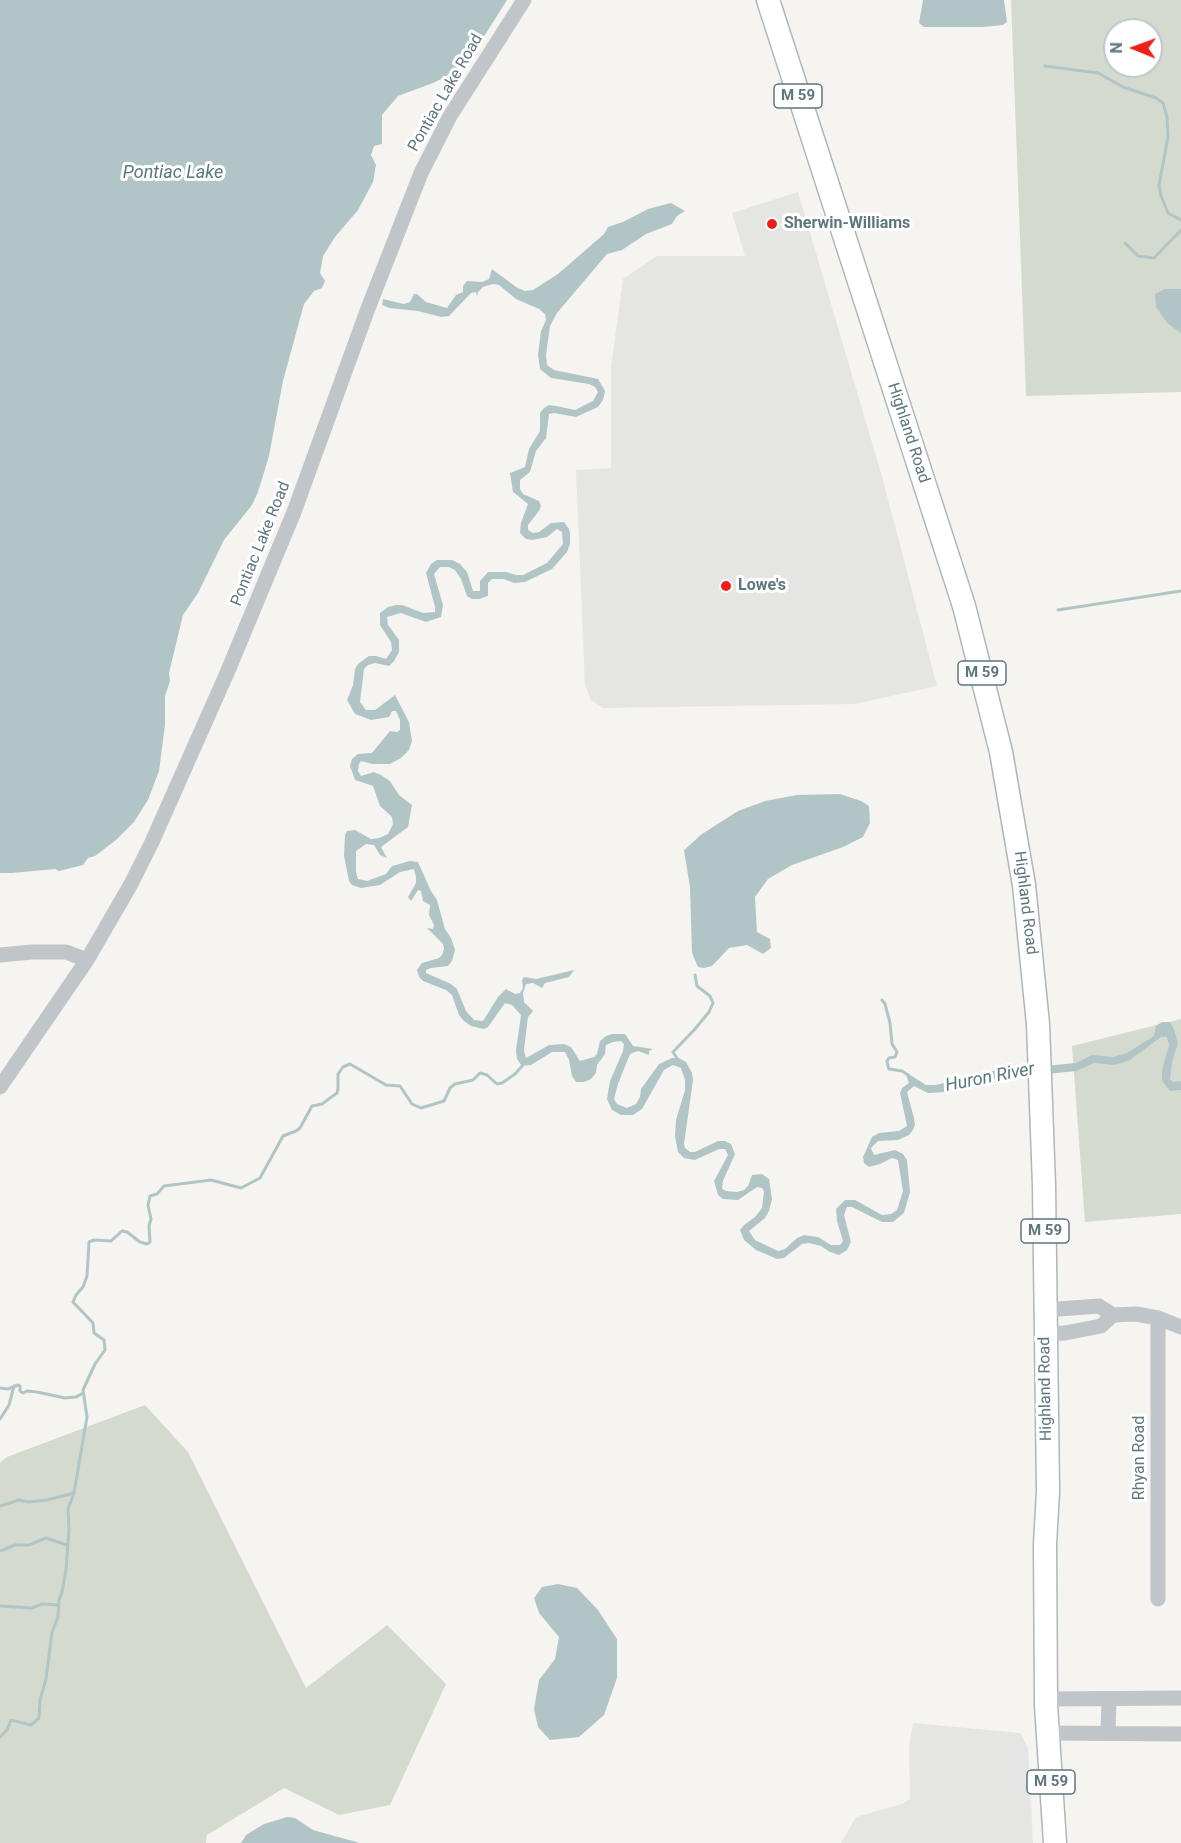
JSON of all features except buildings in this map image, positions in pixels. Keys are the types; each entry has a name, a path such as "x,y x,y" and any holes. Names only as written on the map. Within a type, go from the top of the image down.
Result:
{"highway":[{"name":"Highland Road","path":"768,0 964,606 1001,753 1023,874 1038,1024 1042,1127 1048,1491 1045,1544 1046,1699 1055,1843"}],"street":[{"name":"Pontiac Lake Road","path":"0,1088 87,960 152,842 244,635 297,504 367,311 421,173 450,116 524,0"},
{"path":"0,955 66,952 87,960"},
{"path":"1045,1310 1099,1306 1113,1315 1136,1314 1158,1318 1181,1327"},
{"path":"1045,1334 1065,1333 1101,1326 1113,1315"},
{"name":"Rhyan Road","path":"1158,1318 1158,1599"},
{"path":"1046,1699 1181,1698"},
{"path":"1108,1733 1109,1699"},
{"path":"1047,1733 1181,1734"}],"shaded area":[{"path":"1011,0 1181,0 1181,392 1026,396"},
{"path":"798,192 883,480 937,686 855,704 603,708 591,700 585,685 576,470 611,468 611,367 623,279 657,256 745,256 732,213"},
{"path":"1181,1019 1181,1214 1085,1222 1072,1046"},
{"path":"145,1405 188,1452 306,1688 387,1625 446,1684 390,1805 339,1815 284,1788 207,1835 206,1843 0,1843 0,1463 7,1457"},
{"path":"913,1723 1020,1733 1028,1748 1033,1843 841,1843 856,1817 902,1804 910,1799 909,1748"}],"water":[{"name":"Pontiac Lake","path":"0,0 507,0 476,49 459,70 398,96 382,115 382,144 374,146 371,155 376,165 373,182 358,210 335,237 323,256 320,273 325,281 322,288 314,291 304,304 283,381 269,456 258,492 252,505 224,540 198,593 183,615 165,696 165,725 159,771 148,800 134,822 116,840 95,856 88,858 83,865 59,871 55,869 12,873 0,873"},
{"path":"923,0 1004,0 1007,22 1003,25 983,27 924,27 919,23"},
{"name":"Huron River","path":"671,203 685,211 677,216 672,224 646,234 622,250 607,254 557,313 550,326 547,365 554,370 598,379 605,391 598,407 576,417 549,414 546,438 536,451 530,472 520,480 520,489 523,494 539,501 541,506 528,525 528,530 533,533 539,532 551,523 564,522 570,534 567,552 552,569 525,582 514,583 504,579 492,579 488,583 488,596 479,599 467,596 455,570 440,567 434,574 443,605 441,617 426,622 401,613 387,617 388,625 399,640 399,652 389,666 375,663 364,669 360,702 366,710 375,710 395,695 409,722 412,741 409,750 401,758 390,764 372,764 361,761 358,771 361,776 374,772 381,775 390,781 399,795 412,805 408,827 381,847 387,858 380,855 374,845 366,844 356,851 356,872 358,879 367,881 386,874 392,866 410,861 418,862 437,900 445,929 455,950 448,966 431,968 426,970 426,973 457,989 466,1011 474,1020 483,1021 498,997 506,989 515,994 520,993 524,977 536,979 574,970 569,977 545,983 542,988 533,983 526,984 523,993 524,1002 533,1011 528,1017 524,1050 526,1058 549,1045 564,1044 571,1047 580,1061 594,1057 600,1041 606,1036 625,1034 633,1046 653,1049 649,1051 649,1055 638,1051 630,1054 614,1099 617,1104 627,1108 636,1104 641,1089 659,1064 672,1058 679,1058 686,1062 693,1080 685,1148 690,1152 695,1152 718,1141 731,1144 735,1154 723,1181 722,1189 726,1191 744,1190 752,1175 762,1174 769,1179 772,1199 769,1211 765,1218 749,1231 755,1240 778,1251 785,1249 804,1235 818,1237 831,1245 840,1245 843,1241 836,1209 845,1200 855,1200 882,1215 891,1214 897,1210 903,1191 898,1160 892,1158 869,1167 864,1163 863,1157 872,1137 879,1133 899,1131 907,1126 900,1093 902,1088 909,1083 907,1073 926,1085 936,1085 991,1071 1076,1063 1092,1055 1113,1057 1127,1053 1154,1036 1156,1026 1162,1022 1170,1022 1178,1043 1170,1079 1173,1082 1181,1081 1181,1090 1170,1091 1162,1081 1162,1070 1169,1045 1167,1037 1161,1037 1130,1060 1114,1065 1094,1063 1077,1071 995,1079 947,1092 928,1093 914,1086 907,1092 914,1118 913,1130 909,1135 898,1140 878,1141 871,1148 874,1155 895,1150 903,1154 907,1160 910,1192 904,1213 893,1222 882,1222 852,1207 847,1207 844,1215 851,1242 847,1250 839,1255 809,1243 802,1244 784,1258 777,1259 756,1250 744,1240 740,1230 762,1208 764,1191 757,1187 738,1200 723,1199 718,1195 714,1181 728,1155 725,1149 719,1149 695,1160 684,1158 678,1152 675,1136 676,1120 685,1090 681,1068 673,1065 664,1070 642,1109 633,1115 621,1115 612,1110 607,1099 610,1081 623,1051 624,1044 621,1041 606,1045 605,1054 591,1079 576,1082 565,1052 552,1052 531,1065 522,1066 517,1059 516,1050 521,1015 512,1005 505,1003 488,1027 484,1029 471,1026 464,1021 459,1015 452,995 419,977 417,970 422,963 439,958 444,949 443,944 427,928 433,929 434,925 429,915 430,905 423,901 421,891 418,890 411,901 408,897 416,883 414,869 400,872 380,885 361,888 352,885 349,881 344,856 347,831 355,830 371,839 379,838 388,834 393,824 392,817 380,806 373,786 355,780 350,766 352,759 358,754 372,753 390,731 400,730 400,720 396,711 392,711 389,717 371,720 355,714 347,700 358,664 369,656 386,659 392,650 391,642 380,625 380,613 396,605 423,613 435,612 426,573 431,564 437,560 452,560 460,564 467,572 473,591 480,591 480,581 488,572 523,575 547,563 563,544 562,532 557,529 547,537 532,540 526,539 520,533 528,504 513,492 510,473 525,467 529,449 540,431 540,413 544,408 549,405 575,410 593,401 598,392 589,384 551,378 540,369 538,355 541,331 546,320 545,314 516,299 499,285 483,287 477,296 476,292 471,293 449,316 441,317 418,311 389,308 382,305 383,299 404,304 410,302 414,294 417,294 426,302 447,308 456,295 463,292 463,286 467,281 482,282 489,279 492,269 516,287 525,291 533,290 558,274 604,234 608,227 648,209"},
{"path":"1165,289 1181,289 1181,333 1167,323 1156,307 1155,294"},
{"path":"840,794 869,806 870,823 863,837 843,847 792,865 768,879 755,897 757,932 770,939 771,948 763,954 747,945 729,948 712,966 698,967 692,953 690,887 684,850 702,834 738,811 765,801 797,795"},
{"path":"558,1584 577,1588 598,1610 617,1639 617,1678 604,1715 579,1737 550,1740 538,1727 534,1709 539,1680 555,1659 559,1637 539,1613 534,1598 542,1587"},
{"path":"287,1817 295,1818 313,1830 360,1843 241,1843 246,1835 264,1824"}],"waterway":[{"path":"1045,66 1098,73 1123,87 1156,98 1163,103 1167,117 1168,137 1159,185 1168,213 1181,220"},
{"path":"1125,243 1138,256 1154,258 1181,230"},
{"path":"1058,610 1181,591"},
{"path":"678,1060 673,1052 709,1012 713,1003 710,996 697,986 695,975"},
{"path":"882,1000 890,1023 892,1044 897,1052 895,1057 887,1061 889,1069 902,1071 908,1075"},
{"path":"0,1737 7,1730 11,1720 31,1725 39,1718 52,1632 58,1617 59,1600 66,1570 68,1509 74,1493 87,1417 83,1390 95,1364 105,1350 104,1340 94,1333 93,1323 73,1302 87,1276 89,1242 111,1241 122,1231 140,1242 147,1244 150,1242 151,1219 148,1205 150,1196 157,1194 164,1186 211,1180 241,1188 260,1178 283,1136 300,1128 312,1106 322,1104 337,1093 338,1074 343,1067 350,1064 386,1085 400,1086 412,1104 421,1108 444,1101 450,1088 455,1084 473,1080 480,1073 487,1075 497,1084 515,1074 523,1065"},
{"path":"0,1388 8,1389 18,1385 23,1393 37,1392 65,1398 76,1397 83,1393"},
{"path":"0,1419 9,1405 14,1386"},
{"path":"0,1506 19,1500 28,1502 47,1500 74,1493"},
{"path":"0,1551 15,1545 29,1545 46,1538 67,1545"},
{"path":"0,1606 32,1608 42,1604 59,1605"}],"place":[{"name":"Sherwin-Williams","path":"772,224"},
{"name":"Lowe's","path":"726,586"}]}
